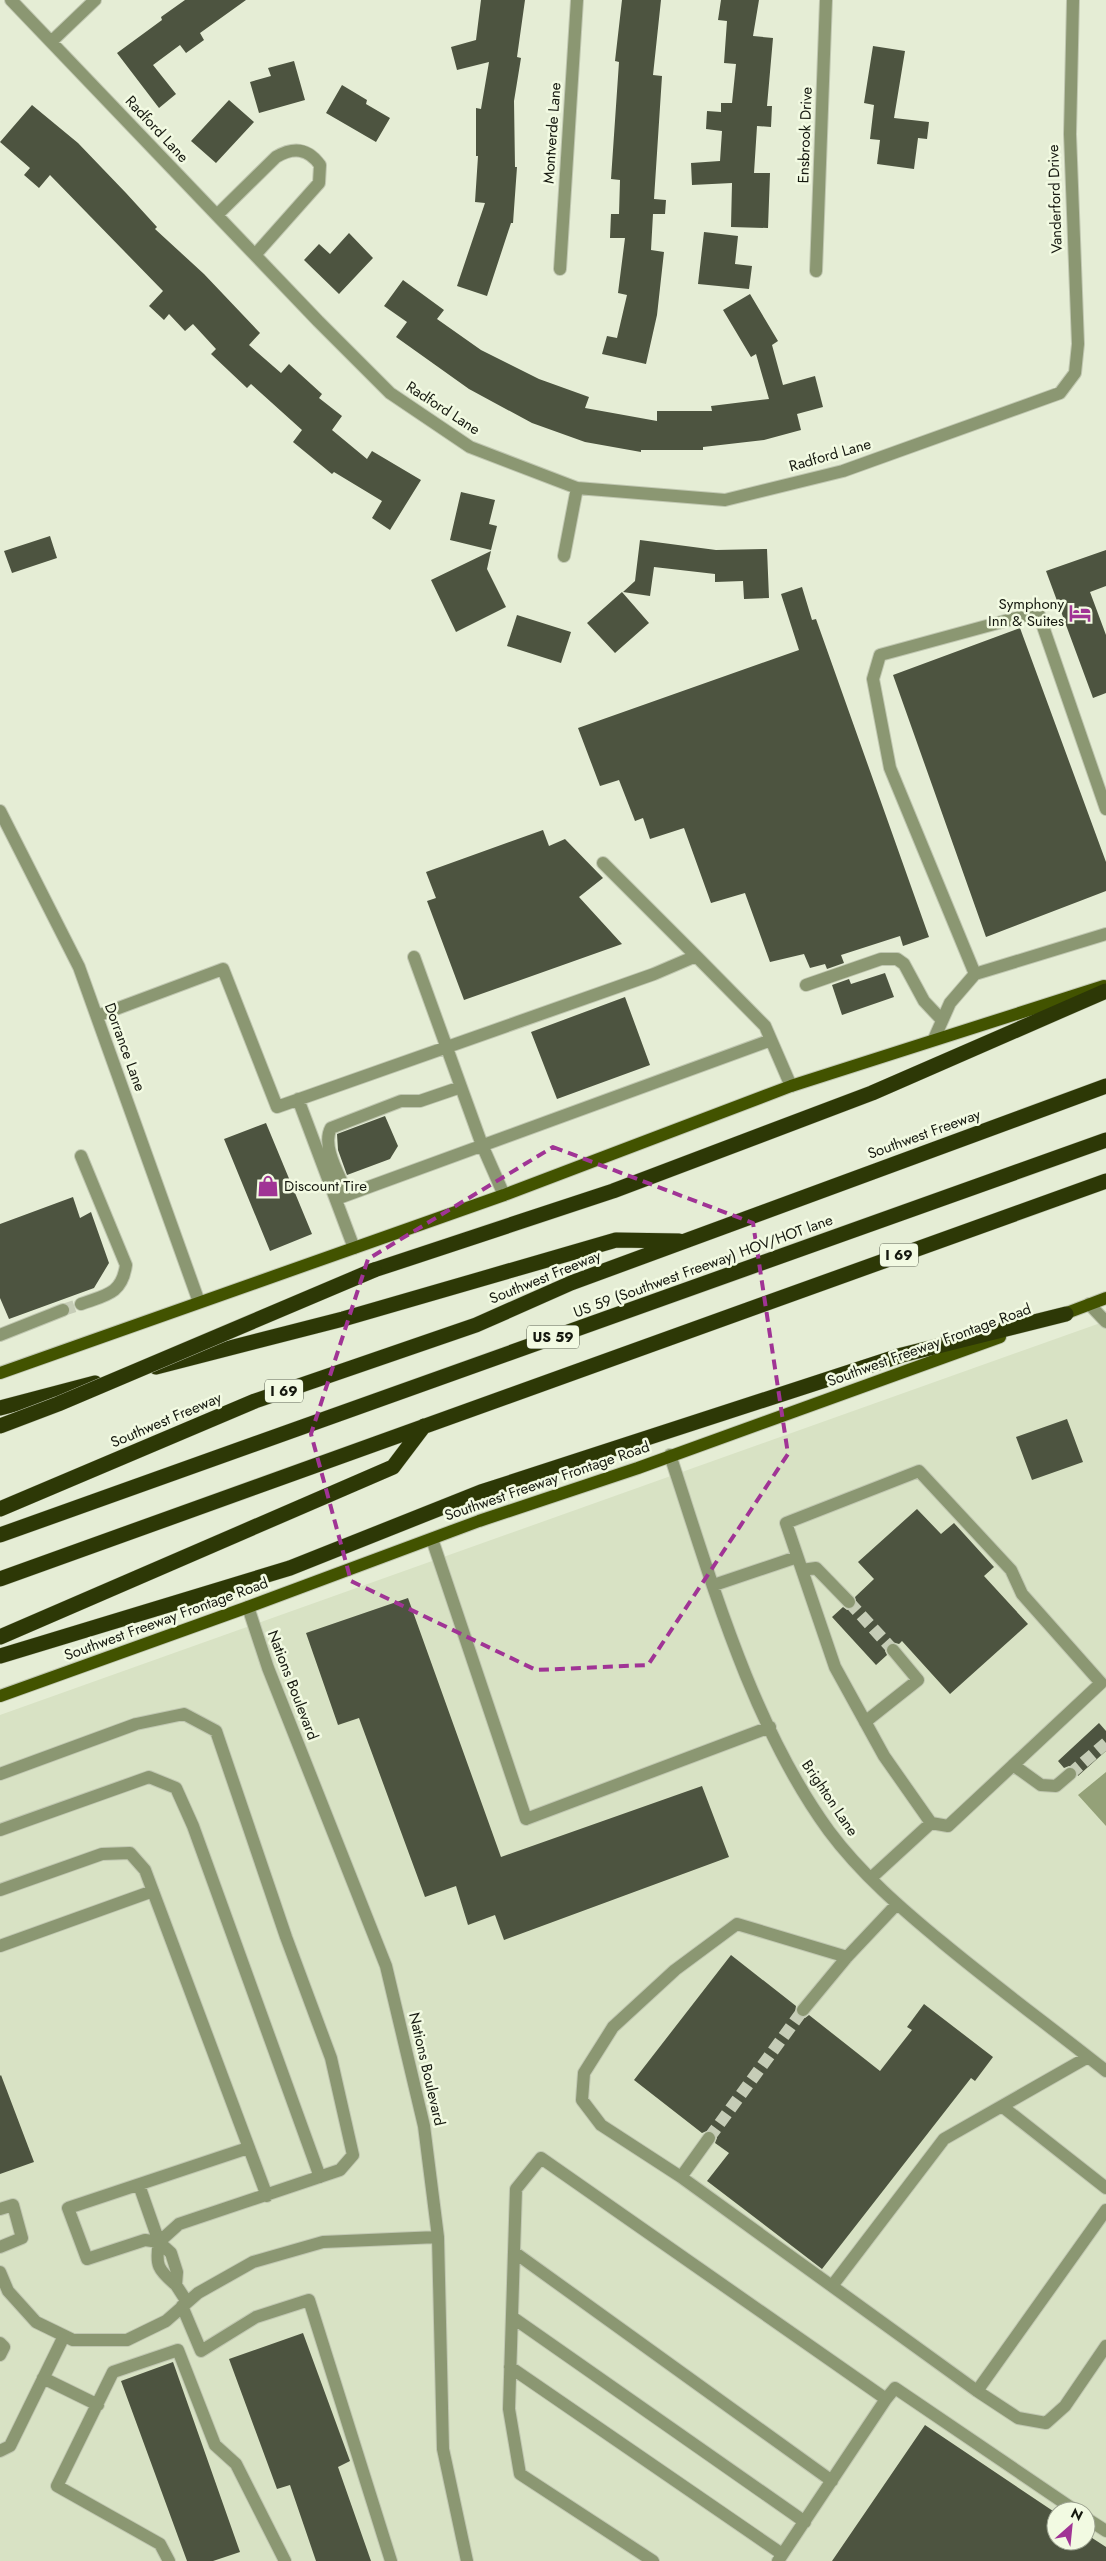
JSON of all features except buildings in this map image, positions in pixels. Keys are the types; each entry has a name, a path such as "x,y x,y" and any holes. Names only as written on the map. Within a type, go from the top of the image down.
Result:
{"highway":[{"path":"0,1426 58,1404 374,1270 613,1191 872,1093 1106,992"},
{"name":"Southwest Freeway","path":"0,1510 255,1401 476,1325 571,1283 690,1241 1106,1086"},
{"name":"US 59 (Southwest Freeway) HOV/HOT lane","path":"0,1535 1106,1140"},
{"name":"I 69","path":"0,1579 1106,1181"},
{"path":"0,1408 343,1319 616,1240 690,1241"},
{"path":"0,1656 290,1568 481,1492 902,1355 1066,1314"},
{"path":"0,1637 393,1467 424,1426"}],"main road":[{"path":"0,1373 504,1195 791,1086 1106,985"},
{"name":"Southwest Freeway Frontage Road","path":"0,1696 432,1540 479,1521 638,1468 1106,1298"}],"street":[{"name":"Radford Lane","path":"10,0 52,41 255,255 390,393 470,447 577,488 725,500 843,471 1060,393"},
{"path":"52,41 95,0"},
{"name":"Montverde Lane","path":"560,269 577,0"},
{"name":"Ensbrook Drive","path":"816,271 826,0"},
{"name":"Vanderford Drive","path":"1060,393 1075,373 1078,344 1070,134 1073,0"},
{"path":"217,215 276,157 287,150 301,150 314,156 320,165 318,183 255,255"},
{"path":"564,556 577,488"},
{"path":"975,974 890,768 873,679 880,656 1038,612 1106,809"},
{"name":"Dorrance Lane","path":"0,811 79,967 199,1302"},
{"path":"603,863 765,1026 791,1086"},
{"path":"934,1039 941,1019 950,1003 975,974 1106,934"},
{"path":"97,1016 223,969 277,1107 644,977 696,956"},
{"path":"414,957 482,1144 504,1195"},
{"path":"806,985 890,957 904,964 924,1001 941,1019"},
{"path":"341,1196 772,1040"},
{"path":"354,1248 328,1145 327,1136 331,1128 402,1101 420,1100 461,1087"},
{"path":"298,1099 341,1196"},
{"path":"81,1156 126,1265 124,1278 116,1291 82,1304"},
{"path":"1089,1304 1106,1322"},
{"path":"1,1331 63,1310"},
{"name":"Brighton Lane","path":"670,1455 747,1677 794,1778 830,1832 897,1904 984,1977 1106,2071"},
{"path":"919,1471 1011,1570 1022,1594 1104,1686 1013,1765 948,1826 931,1823 884,1756 835,1667 802,1570 786,1523 919,1471"},
{"path":"432,1540 526,1818 770,1727"},
{"path":"714,1585 797,1557"},
{"path":"802,1570 816,1568 849,1602"},
{"name":"Nations Boulevard","path":"248,1607 268,1668 386,1966 424,2126 438,2238 443,2449 467,2561"},
{"path":"865,1722 918,1680 893,1650"},
{"path":"0,1774 136,1724 184,1714 216,1731 286,1937 331,2058 353,2155 340,2170 179,2224 159,2242"},
{"path":"1013,1765 1041,1785 1056,1786 1070,1774"},
{"path":"0,1830 149,1777 176,1788 193,1826 320,2177"},
{"path":"871,1878 931,1823"},
{"path":"0,1890 102,1854 130,1853 145,1870 267,2196"},
{"path":"0,1946 153,1891"},
{"path":"803,2010 847,1957 897,1904"},
{"path":"847,1957 736,1924 675,1970 613,2027 584,2073 582,2100 601,2125 681,2177 977,2391 1018,2418 1046,2423 1064,2406 1106,2346"},
{"path":"832,2286 944,2139 1088,2057"},
{"path":"1002,2107 1106,2188"},
{"path":"681,2177 709,2138"},
{"path":"159,2242 145,2240 87,2259 68,2208 248,2148"},
{"path":"654,2561 520,2474 509,2409 516,2189 540,2158 886,2399"},
{"path":"138,2185 159,2242 171,2254 176,2272 176,2285 185,2304 201,2351 256,2317 309,2300 391,2561"},
{"path":"0,2209 13,2205 22,2238 0,2247"},
{"path":"977,2391 1106,2210"},
{"path":"0,2272 8,2291 36,2322 74,2340 127,2340 166,2321 198,2293 253,2262 322,2242 438,2238"},
{"path":"514,2252 832,2481"},
{"path":"512,2317 805,2522"},
{"path":"0,2451 10,2446 64,2336"},
{"path":"0,2343 4,2347 0,2355"},
{"path":"170,2561 160,2544 57,2486 113,2372 178,2350 215,2445 236,2464 286,2561"},
{"path":"510,2367 780,2558 894,2388 1061,2501"},
{"path":"44,2378 98,2405"}],"highlighted area":[{"path":"553,1147 753,1223 788,1454 648,1665 536,1670 351,1581 311,1434 368,1259"}],"shaded area":[{"path":"1106,1321 1106,2561 0,2561 0,1715"},
{"path":"1106,1772 1106,1826 1078,1795"}],"tunnel":[{"path":"63,1310 81,1304"},
{"path":"849,1602 893,1650"},
{"path":"1070,1774 1106,1743"},
{"path":"709,2138 803,2010"}],"place":[{"name":"Symphony Inn & Suites","path":"1080,613"},
{"name":"Discount Tire","path":"268,1186"}]}
